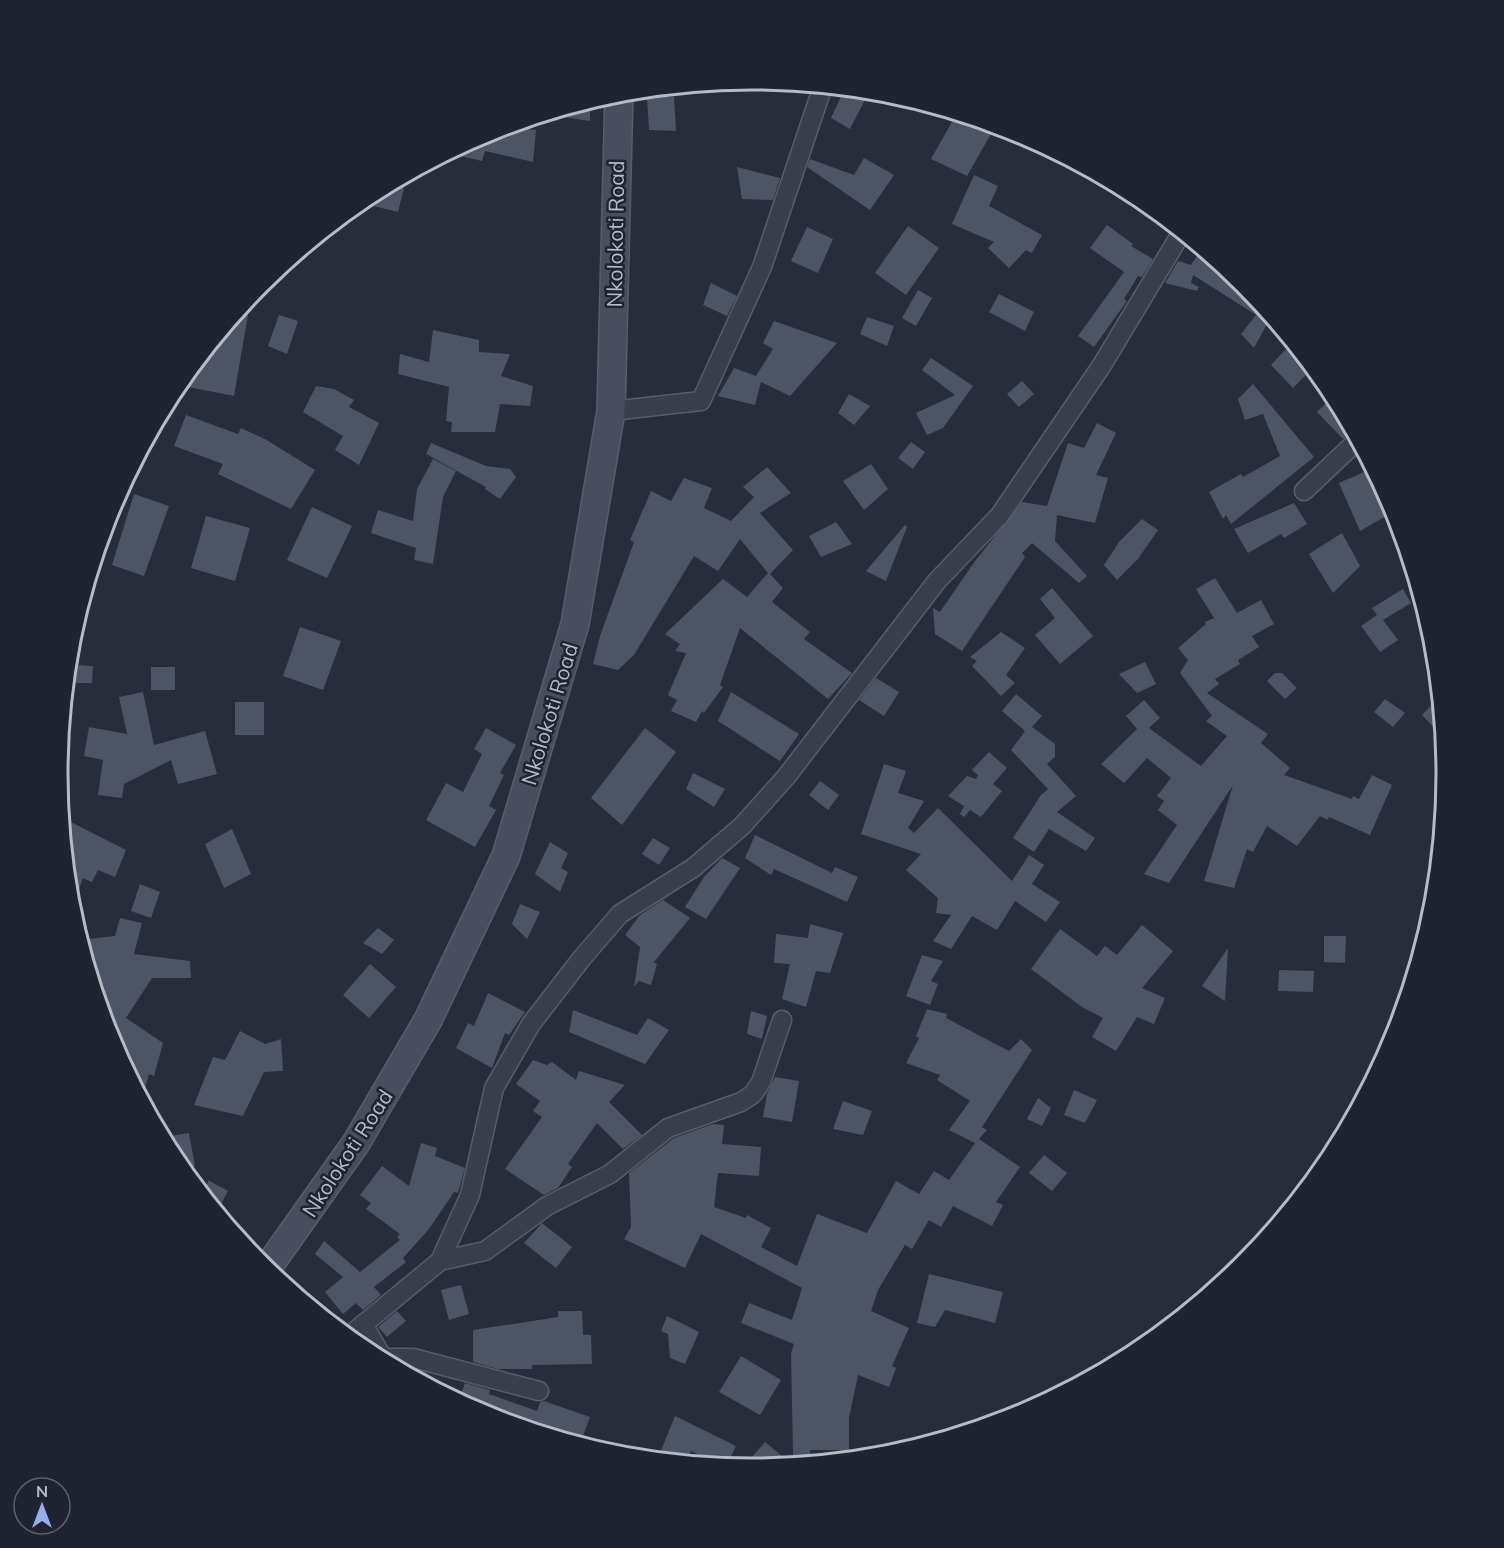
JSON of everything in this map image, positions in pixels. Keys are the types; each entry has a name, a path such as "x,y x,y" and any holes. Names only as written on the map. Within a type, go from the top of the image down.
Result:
{"main road":[{"name":"Nkolokoti Road","path":"272,1262 356,1143 428,1020 506,856 575,624 611,411 619,103"}],"street":[{"path":"611,411 701,401 762,267 822,93"},
{"path":"355,1331 440,1261 470,1195 494,1088 531,1024 582,958 620,914 693,868 742,825 786,777 937,581 1000,515 1102,365 1178,238"},
{"path":"1304,491 1352,445"},
{"path":"440,1261 485,1251 548,1206 610,1174 668,1128 741,1102 753,1094 772,1053 782,1020"},
{"path":"363,1324 376,1346"},
{"path":"398,1359 413,1358 539,1391"}],"building":[{"path":"842,95 865,99 850,129 831,118"},
{"path":"674,97 676,131 649,130 647,98"},
{"path":"590,110 590,121 562,117"},
{"path":"953,120 991,133 967,176 931,159"},
{"path":"525,129 536,130 533,162 485,151 482,161 459,156"},
{"path":"864,158 894,175 870,210 807,167 810,159 854,175"},
{"path":"737,167 780,178 773,200 742,199"},
{"path":"974,175 998,186 989,206 1042,235 1032,253 1026,250 1009,268 988,248 994,242 952,224"},
{"path":"405,184 398,212 371,206"},
{"path":"1107,225 1133,244 1131,246 1153,259 1142,277 1138,276 1124,299 1127,301 1094,347 1078,336 1124,272 1090,248"},
{"path":"908,226 939,248 906,295 875,273"},
{"path":"807,227 833,239 818,273 791,261"},
{"path":"1198,255 1267,323 1254,348 1241,334 1256,315 1193,275 1191,283 1199,287 1197,291 1165,283 1178,261 1191,265"},
{"path":"711,283 737,296 727,316 703,305"},
{"path":"918,290 932,298 916,326 902,318"},
{"path":"999,294 1034,312 1025,331 989,312"},
{"path":"245,314 248,315 234,396 188,387 209,357"},
{"path":"279,315 298,321 287,354 268,346"},
{"path":"867,317 894,326 887,346 860,334"},
{"path":"774,321 837,343 790,396 761,382 755,405 718,396 734,368 756,376 773,349 763,343"},
{"path":"433,330 479,340 479,352 510,354 501,376 533,386 530,406 500,404 495,432 451,432 452,422 446,421 449,387 398,374 400,354 429,362"},
{"path":"1287,348 1307,374 1293,388 1271,365"},
{"path":"931,358 973,386 943,428 927,435 916,413 955,395 922,370"},
{"path":"1022,381 1034,394 1019,407 1007,394"},
{"path":"1253,384 1314,457 1231,524 1226,515 1223,519 1209,492 1241,474 1243,477 1280,456 1263,414 1245,420 1238,399"},
{"path":"316,386 334,389 354,400 349,407 379,423 359,465 335,450 343,436 303,412"},
{"path":"849,394 870,406 854,425 838,413"},
{"path":"1326,403 1347,436 1343,439 1317,412"},
{"path":"186,415 238,434 241,428 265,439 315,470 291,509 218,474 223,464 174,446"},
{"path":"1097,423 1116,433 1096,475 1108,478 1095,523 1057,515 1055,541 1087,576 1079,583 1032,543 1022,553 1025,557 962,651 935,634 933,608 940,612 975,561 1022,502 1047,506 1068,443 1084,448"},
{"path":"911,442 925,452 913,469 898,458"},
{"path":"431,443 486,466 510,469 516,477 500,499 485,489 486,487 426,454"},
{"path":"433,459 456,471 443,497 433,564 414,560 416,548 371,533 378,510 413,521 417,489"},
{"path":"871,464 888,489 864,510 843,481"},
{"path":"767,467 791,493 760,513 793,550 770,574 783,588 772,602 810,632 804,639 852,673 828,699 740,628 720,685 723,687 704,713 702,711 696,722 671,711 677,700 668,695 686,653 675,651 680,644 665,634 723,579 747,597 768,573 740,539 718,571 694,556 634,655 618,670 593,664 600,636 634,542 630,540 651,491 671,501 684,478 712,488 704,508 731,521 754,497 743,487"},
{"path":"1364,472 1370,480 1386,516 1360,531 1339,483"},
{"path":"134,494 169,506 144,576 112,565"},
{"path":"1294,503 1307,524 1284,538 1281,534 1248,553 1234,529"},
{"path":"312,507 352,526 327,578 287,560"},
{"path":"206,516 250,528 235,581 191,568"},
{"path":"1142,519 1158,530 1138,559 1117,580 1104,565 1119,542"},
{"path":"836,522 852,544 821,557 809,536"},
{"path":"905,525 907,527 886,581 866,571"},
{"path":"1342,533 1360,566 1333,593 1309,554"},
{"path":"1215,578 1237,613 1261,600 1274,624 1252,636 1259,647 1238,660 1240,664 1215,679 1219,684 1207,693 1268,734 1261,743 1290,768 1284,775 1352,799 1353,796 1359,799 1372,775 1392,785 1370,835 1329,817 1328,820 1320,816 1297,846 1267,826 1253,852 1247,849 1234,888 1204,881 1233,785 1169,883 1144,874 1177,825 1158,810 1164,801 1157,796 1171,778 1147,758 1124,783 1101,764 1137,729 1126,716 1144,700 1160,718 1149,728 1201,766 1227,736 1206,721 1212,716 1180,673 1188,660 1178,648 1206,624 1205,622 1214,618 1196,589"},
{"path":"1052,588 1093,636 1060,664 1035,635 1055,618 1040,599"},
{"path":"1403,589 1411,603 1383,620 1398,640 1380,652 1361,626 1377,615 1372,608"},
{"path":"300,627 341,641 323,690 283,676"},
{"path":"1001,632 1025,648 1006,675 1015,683 1001,696 972,666 977,661 970,657"},
{"path":"1145,662 1156,684 1137,693 1119,674"},
{"path":"77,665 93,666 92,683 75,683"},
{"path":"151,667 175,667 175,690 151,690"},
{"path":"1275,673 1282,673 1297,688 1285,699 1267,681"},
{"path":"876,678 899,692 884,716 859,700"},
{"path":"143,692 154,745 205,731 217,774 178,784 171,760 124,784 122,798 98,795 103,760 84,756 89,727 127,734 119,697"},
{"path":"731,692 799,734 780,761 718,721"},
{"path":"1016,694 1042,716 1032,727 1055,744 1055,757 1047,764 1076,796 1057,812 1095,838 1086,851 1049,829 1034,852 1013,838 1041,795 1048,789 1011,750 1025,731 1002,711"},
{"path":"1385,699 1405,713 1393,727 1374,712"},
{"path":"235,702 264,702 264,735 235,735"},
{"path":"1433,704 1435,729 1422,715"},
{"path":"486,728 516,745 500,773 504,775 489,806 496,810 475,847 426,820 446,783 463,792 482,754 474,749"},
{"path":"645,728 676,752 622,825 591,798"},
{"path":"989,752 1007,768 993,784 1002,791 981,817 970,810 964,817 960,814 964,806 948,796 967,776 976,779 978,775 972,770"},
{"path":"884,764 906,771 898,793 924,801 908,828 914,833 938,808 1012,881 1029,855 1044,865 1032,884 1060,902 1046,922 1015,901 997,930 972,916 951,949 933,941 951,915 936,913 938,898 906,870 921,854 861,834"},
{"path":"693,773 725,789 714,807 686,789"},
{"path":"820,781 839,795 828,810 809,795"},
{"path":"69,821 126,850 115,877 98,870 92,882 83,878 78,892"},
{"path":"232,829 251,874 224,888 205,844"},
{"path":"755,835 832,873 835,867 858,877 847,902 774,869 771,875 745,858"},
{"path":"653,838 670,848 659,865 642,854"},
{"path":"550,842 568,853 561,868 568,872 560,892 535,874"},
{"path":"722,858 740,868 706,919 685,907 704,877"},
{"path":"140,884 160,892 151,918 131,911"},
{"path":"663,900 690,918 654,962 657,964 651,985 639,981 634,987 640,947 625,935 640,915"},
{"path":"520,904 540,912 527,939 512,924"},
{"path":"120,918 142,923 134,954 190,961 191,978 152,978 126,1018 163,1043 154,1076 149,1074 145,1090 104,994 88,939 115,936"},
{"path":"810,924 843,933 830,973 816,971 806,1007 782,999 790,964 774,963 776,934 808,938"},
{"path":"1142,925 1173,951 1142,988 1165,998 1154,1024 1137,1017 1116,1051 1092,1037 1103,1018 1082,1007 1031,969 1060,929 1097,956 1105,946 1117,955"},
{"path":"378,928 394,940 382,954 363,943"},
{"path":"1324,936 1346,936 1345,963 1324,962"},
{"path":"1228,948 1225,1001 1202,986"},
{"path":"922,955 943,961 931,981 938,984 930,1005 906,996"},
{"path":"370,964 396,987 369,1018 343,995"},
{"path":"1279,970 1314,971 1313,992 1278,991"},
{"path":"488,993 525,1012 509,1035 505,1033 492,1068 456,1048 468,1023 474,1026"},
{"path":"927,1009 947,1014 946,1018 1009,1051 1021,1039 1032,1050 982,1127 987,1130 979,1139 1020,1167 996,1202 1003,1205 992,1226 953,1206 941,1227 929,1220 912,1249 905,1245 878,1290 871,1311 909,1328 892,1366 896,1368 889,1387 858,1375 849,1418 849,1450 810,1450 810,1455 793,1455 791,1353 794,1344 741,1323 749,1303 792,1320 802,1288 701,1234 685,1268 624,1239 631,1227 629,1173 674,1138 713,1124 724,1125 722,1144 761,1147 759,1176 718,1173 714,1207 746,1218 747,1215 771,1228 761,1247 797,1266 817,1214 867,1233 896,1181 919,1194 934,1171 949,1180 975,1143 949,1130 970,1101 937,1080 940,1075 906,1063 919,1038 916,1036"},
{"path":"573,1010 637,1035 648,1018 669,1030 645,1064 569,1032"},
{"path":"751,1011 767,1016 762,1039 747,1034"},
{"path":"240,1031 265,1044 281,1039 283,1071 264,1072 243,1116 194,1105 213,1057 225,1060"},
{"path":"533,1060 547,1065 552,1062 576,1080 579,1071 625,1085 609,1102 642,1135 623,1149 597,1123 568,1164 572,1167 558,1188 544,1195 505,1169 542,1117 533,1111 540,1101 516,1084"},
{"path":"775,1077 799,1081 792,1122 763,1117 767,1094"},
{"path":"1074,1090 1097,1100 1085,1123 1064,1115"},
{"path":"1038,1098 1051,1108 1042,1126 1027,1119"},
{"path":"843,1101 872,1111 863,1135 833,1129"},
{"path":"189,1133 195,1166 192,1166 171,1136"},
{"path":"421,1143 437,1148 435,1156 465,1168 458,1193 454,1192 429,1229 403,1258 406,1262 374,1287 381,1295 363,1310 356,1303 343,1314 325,1292 343,1277 315,1254 324,1241 360,1272 400,1240 397,1237 400,1234 366,1209 371,1203 360,1195 382,1166 409,1186"},
{"path":"1044,1155 1067,1173 1052,1191 1029,1173"},
{"path":"208,1180 228,1191 221,1205 209,1191 207,1188"},
{"path":"542,1223 572,1247 556,1268 524,1243"},
{"path":"929,1274 1003,1292 995,1323 945,1310 935,1327 917,1323"},
{"path":"461,1285 469,1314 449,1320 441,1290"},
{"path":"397,1311 406,1321 387,1337 378,1327"},
{"path":"558,1311 582,1311 583,1335 591,1335 592,1364 532,1365 532,1369 498,1369 473,1362 473,1330 558,1317"},
{"path":"667,1316 699,1332 685,1364 670,1358 668,1334 661,1331"},
{"path":"741,1356 781,1380 760,1415 719,1392"},
{"path":"465,1383 490,1390 489,1394 537,1411 540,1402 544,1401 590,1417 583,1437 532,1422 461,1393"},
{"path":"675,1416 736,1446 731,1458 703,1457 691,1451 689,1455 660,1453"},
{"path":"765,1442 784,1457 753,1458"}]}
